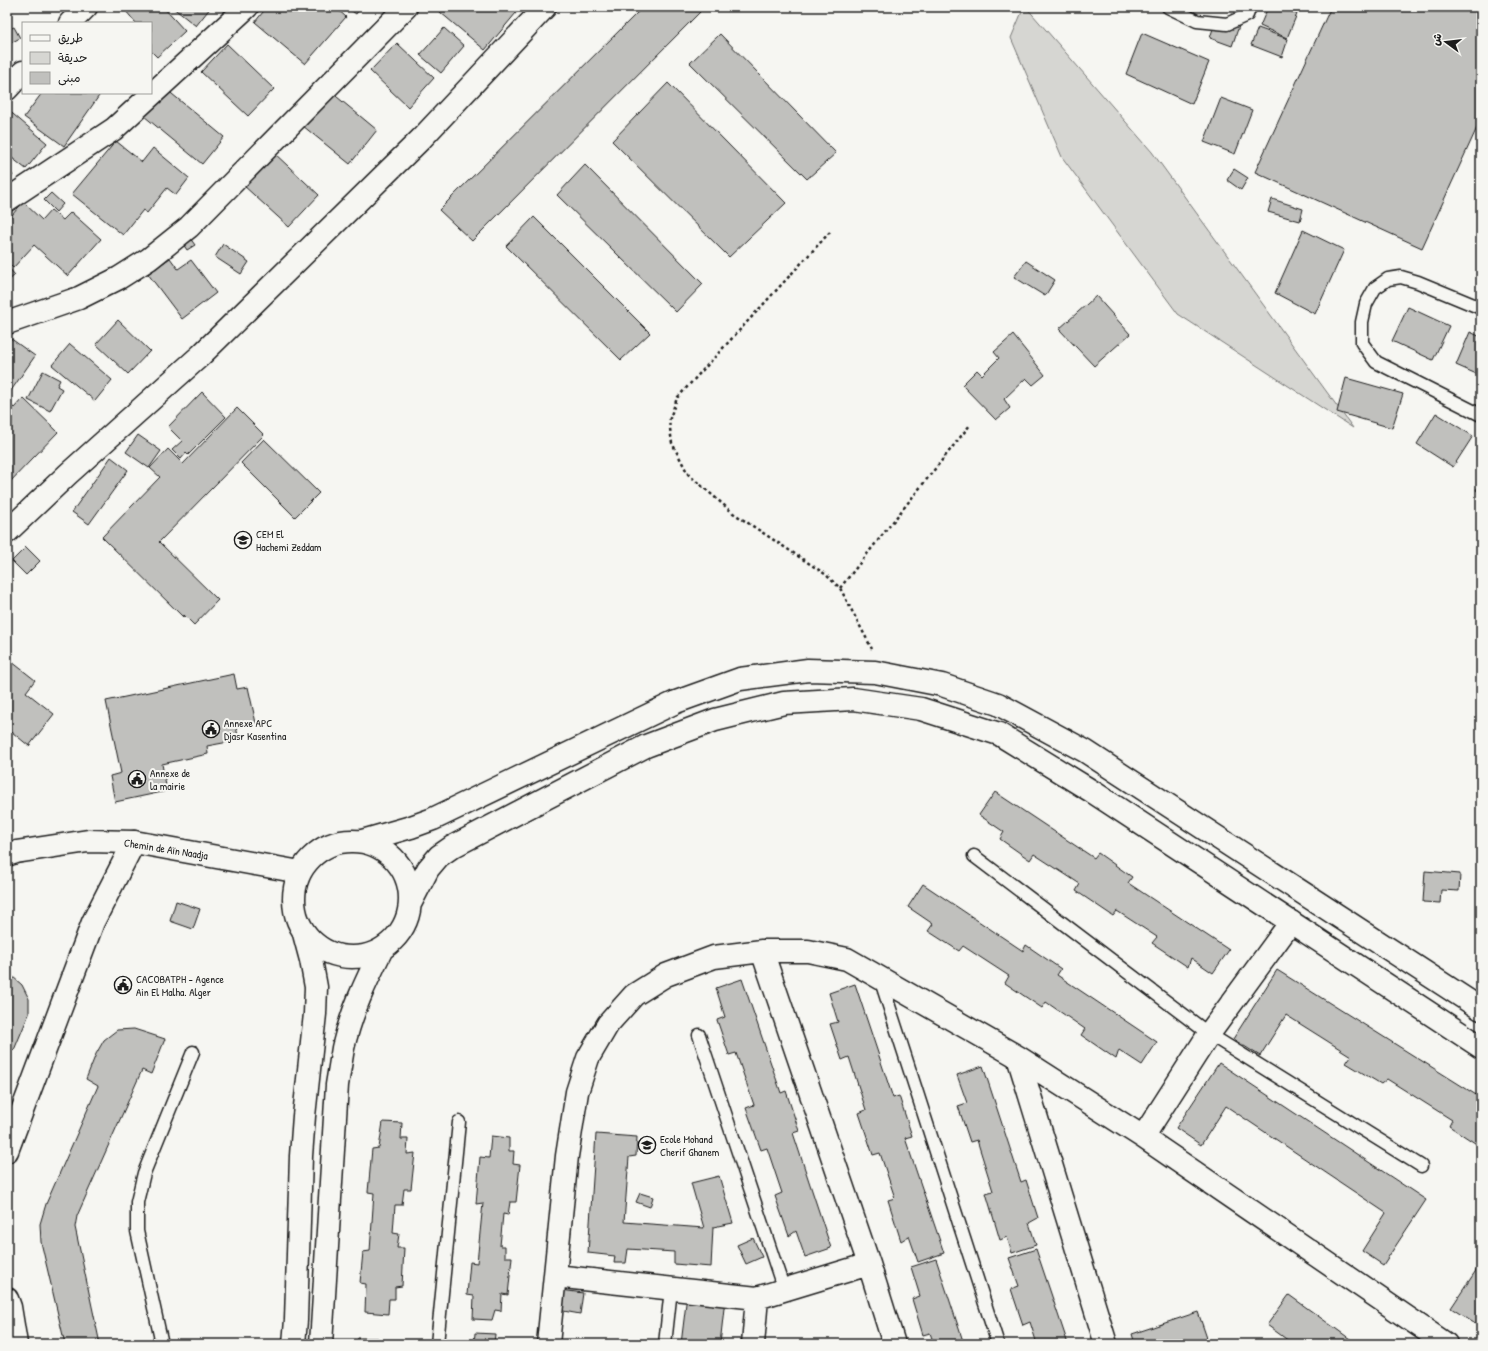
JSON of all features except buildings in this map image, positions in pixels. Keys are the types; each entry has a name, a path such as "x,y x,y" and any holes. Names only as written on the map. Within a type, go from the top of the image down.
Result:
{"street":[{"path":"71,22 86,7"},
{"path":"7,200 114,129 247,7"},
{"path":"7,323 78,298 119,278 150,259 189,227 406,7"},
{"path":"7,532 68,474 201,355 421,139 545,7"},
{"path":"7,89 22,73"},
{"path":"294,1344 301,1156 315,1014 316,987 311,960 296,916 294,901 295,886 300,872 311,856 326,846 344,840 362,840 411,827 433,819 676,702 740,679 808,670 875,672 942,685 998,704 1085,751 1481,1009"},
{"path":"302,930 314,944 330,953 347,957 365,956 382,949 396,937 406,920 411,902 428,869 439,856 452,847 646,746 715,720 784,704 853,699 921,709 999,734 1093,792 1481,1046"},
{"path":"362,840 382,848 398,862 408,880 411,902"},
{"name":"Chemin de Aïn Naadja","path":"7,855 16,852 88,841 134,842 300,872"},
{"path":"7,1151 93,922 134,842"},
{"path":"1143,1137 1210,1034 1291,922"},
{"path":"321,1344 337,1085 344,1047 354,1010 367,978 382,949"},
{"path":"762,951 869,1264 894,1344"},
{"path":"548,1344 567,1156 577,1092 588,1058 608,1024 634,995 666,975 714,957 762,951 808,951 847,959 879,976 1018,1057 1143,1137 1446,1344"},
{"path":"1018,1057 1106,1344"},
{"path":"555,1276 757,1298 869,1264"},
{"path":"753,1344 757,1298"},
{"path":"7,1299 10,1307 16,1344"}],"lane":[{"path":"1168,7 1198,20 1228,24 1247,15 1250,7"},
{"path":"1481,308 1401,276 1388,279 1375,288 1366,304 1362,322 1362,343 1376,362 1481,415"},
{"path":"974,856 1210,1034 1421,1166"},
{"path":"879,976 998,1344"},
{"path":"699,1035 784,1290"},
{"path":"162,1344 136,1231 137,1202 144,1173 193,1052"},
{"path":"437,1344 459,1122"},
{"path":"665,1344 671,1289"}],"path":[{"path":"830,232 677,398 669,422 672,443 688,474 733,513 825,574 840,588 886,675"},
{"path":"840,588 970,425"}],"green space":[{"path":"1024,7 1026,7 1152,152 1353,428 1178,314 1062,157 1011,38"}],"place":[{"name":"CEM El Hachemi Zeddam","path":"243,540"},
{"name":"Annexe APC Djasr Kasentina","path":"211,729"},
{"name":"Annexe de la mairie","path":"137,779"},
{"name":"CACOBATPH - Agence Ain El Malha. Alger","path":"123,985"},
{"name":"Ecole Mohand Cherif Ghanem","path":"647,1145"}]}
